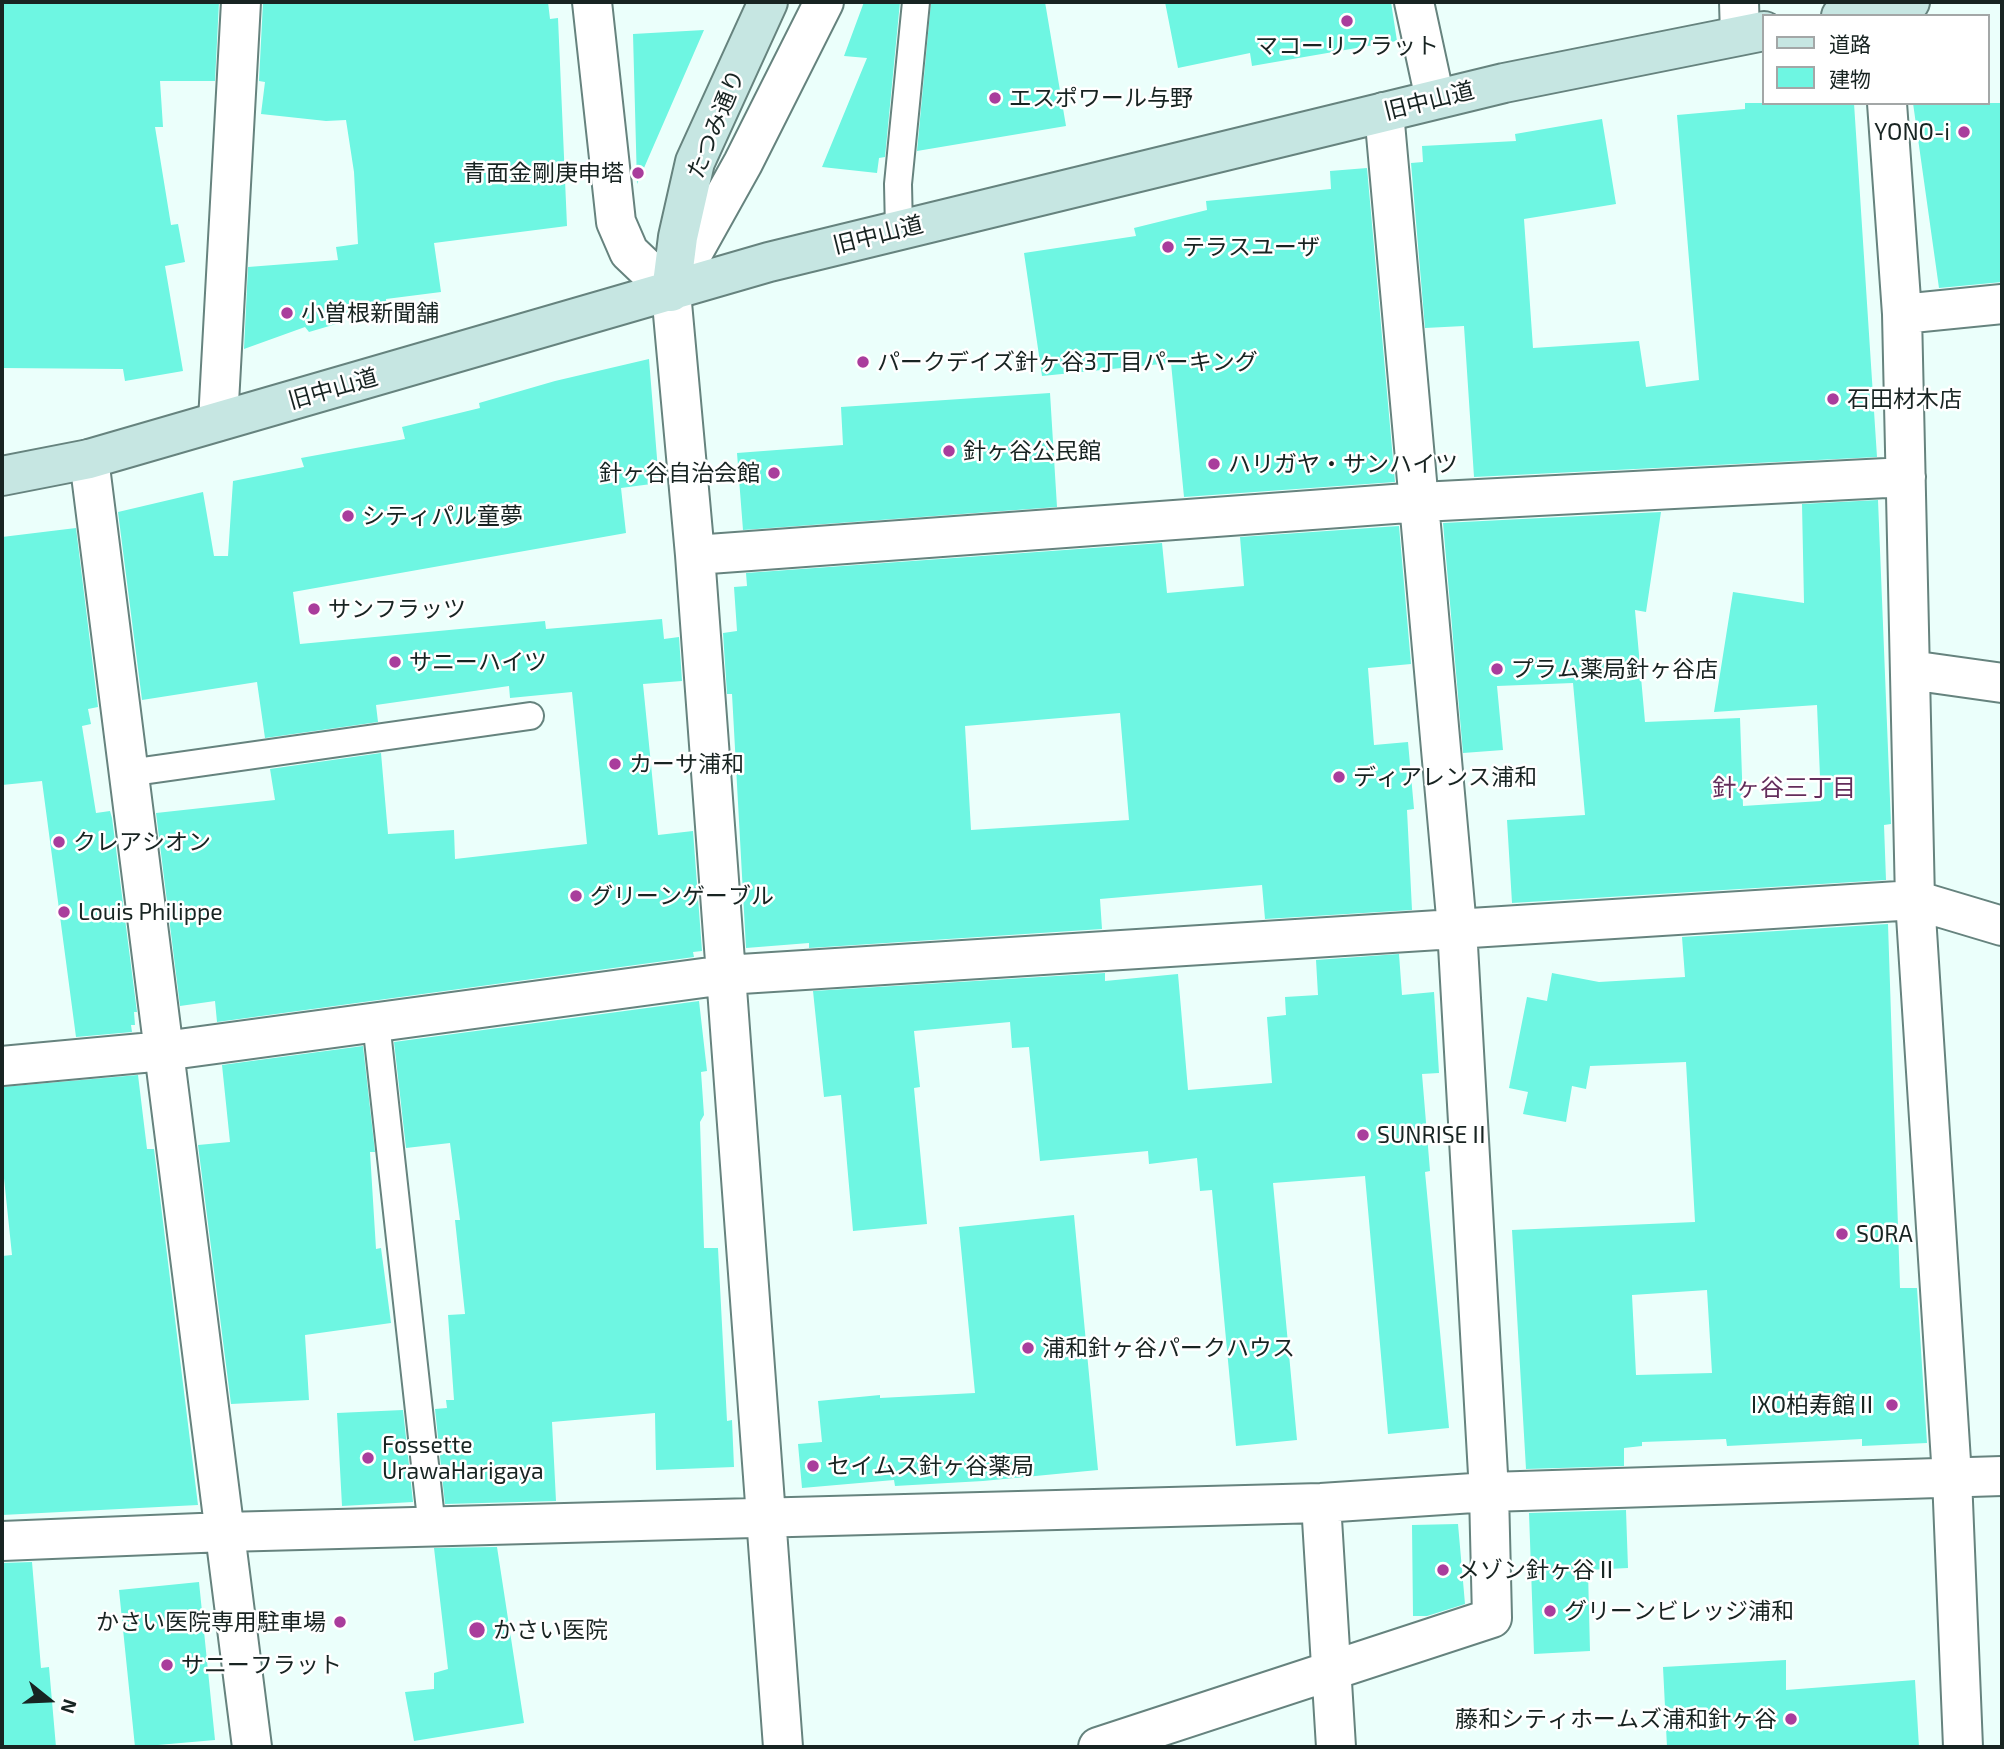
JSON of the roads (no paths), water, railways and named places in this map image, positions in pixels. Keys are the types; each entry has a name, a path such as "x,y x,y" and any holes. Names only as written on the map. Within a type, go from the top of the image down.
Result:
{"main road":[{"name":"たつみ通り","path":"671,292 678,236 695,162 768,2"},
{"path":"1853,14 1891,8"},
{"name":"旧中山道","path":"2,476 89,460 769,262 1748,23"}],"street":[{"path":"218,421 241,2"},
{"path":"592,2 616,222 629,252 671,292"},
{"path":"783,1747 695,555 671,292 743,163 824,2"},
{"path":"1414,2 1435,99"},
{"path":"1887,105 1902,314 1915,900 1952,1477 1963,1747"},
{"path":"1098,1747 1492,1618 1489,1492 1457,928 1421,502 1384,112"},
{"path":"1902,314 2002,304"},
{"path":"89,460 252,1747"},
{"path":"695,555 1421,502 1906,477"},
{"path":"1910,670 2002,683"},
{"path":"2,1066 164,1051 725,975 1915,900 2002,926"},
{"path":"2,1541 225,1532 1321,1503 1489,1492 2002,1476"},
{"path":"1321,1503 1336,1747"}],"lane":[{"path":"899,230 898,184 916,2"},
{"path":"128,773 530,716"},
{"path":"376,1022 432,1528"}],"place":[{"name":"マコーリフラット","path":"1347,21"},
{"name":"エスポワール与野","path":"995,98"},
{"name":"YONO-i","path":"1964,132"},
{"name":"青面金剛庚申塔","path":"638,173"},
{"name":"テラスユーザ","path":"1168,247"},
{"name":"小曽根新聞舗","path":"287,313"},
{"name":"パークデイズ針ヶ谷3丁目パーキング","path":"863,362"},
{"name":"石田材木店","path":"1833,399"},
{"name":"針ヶ谷公民館","path":"949,451"},
{"name":"ハリガヤ・サンハイツ","path":"1214,464"},
{"name":"針ヶ谷自治会館","path":"774,473"},
{"name":"シティパル童夢","path":"348,516"},
{"name":"サンフラッツ","path":"314,609"},
{"name":"サニーハイツ","path":"395,662"},
{"name":"プラム薬局針ヶ谷店","path":"1497,669"},
{"name":"カーサ浦和","path":"615,764"},
{"name":"ディアレンス浦和","path":"1339,777"},
{"name":"クレアシオン","path":"59,842"},
{"name":"グリーンゲーブル","path":"576,896"},
{"name":"Louis Philippe","path":"64,912"},
{"name":"SUNRISEⅡ","path":"1363,1135"},
{"name":"SORA","path":"1842,1234"},
{"name":"浦和針ヶ谷パークハウス","path":"1028,1348"},
{"name":"IXO柏寿館Ⅱ","path":"1892,1405"},
{"name":"Fossette UrawaHarigaya","path":"368,1458"},
{"name":"セイムス針ヶ谷薬局","path":"813,1466"},
{"name":"メゾン針ヶ谷Ⅱ","path":"1443,1570"},
{"name":"グリーンビレッジ浦和","path":"1550,1611"},
{"name":"かさい医院専用駐車場","path":"340,1622"},
{"name":"かさい医院","path":"477,1630"},
{"name":"サニーフラット","path":"167,1665"},
{"name":"藤和シティホームズ浦和針ヶ谷","path":"1791,1719"}],"district":[{"name":"針ヶ谷三丁目","path":"1784,788"}]}
